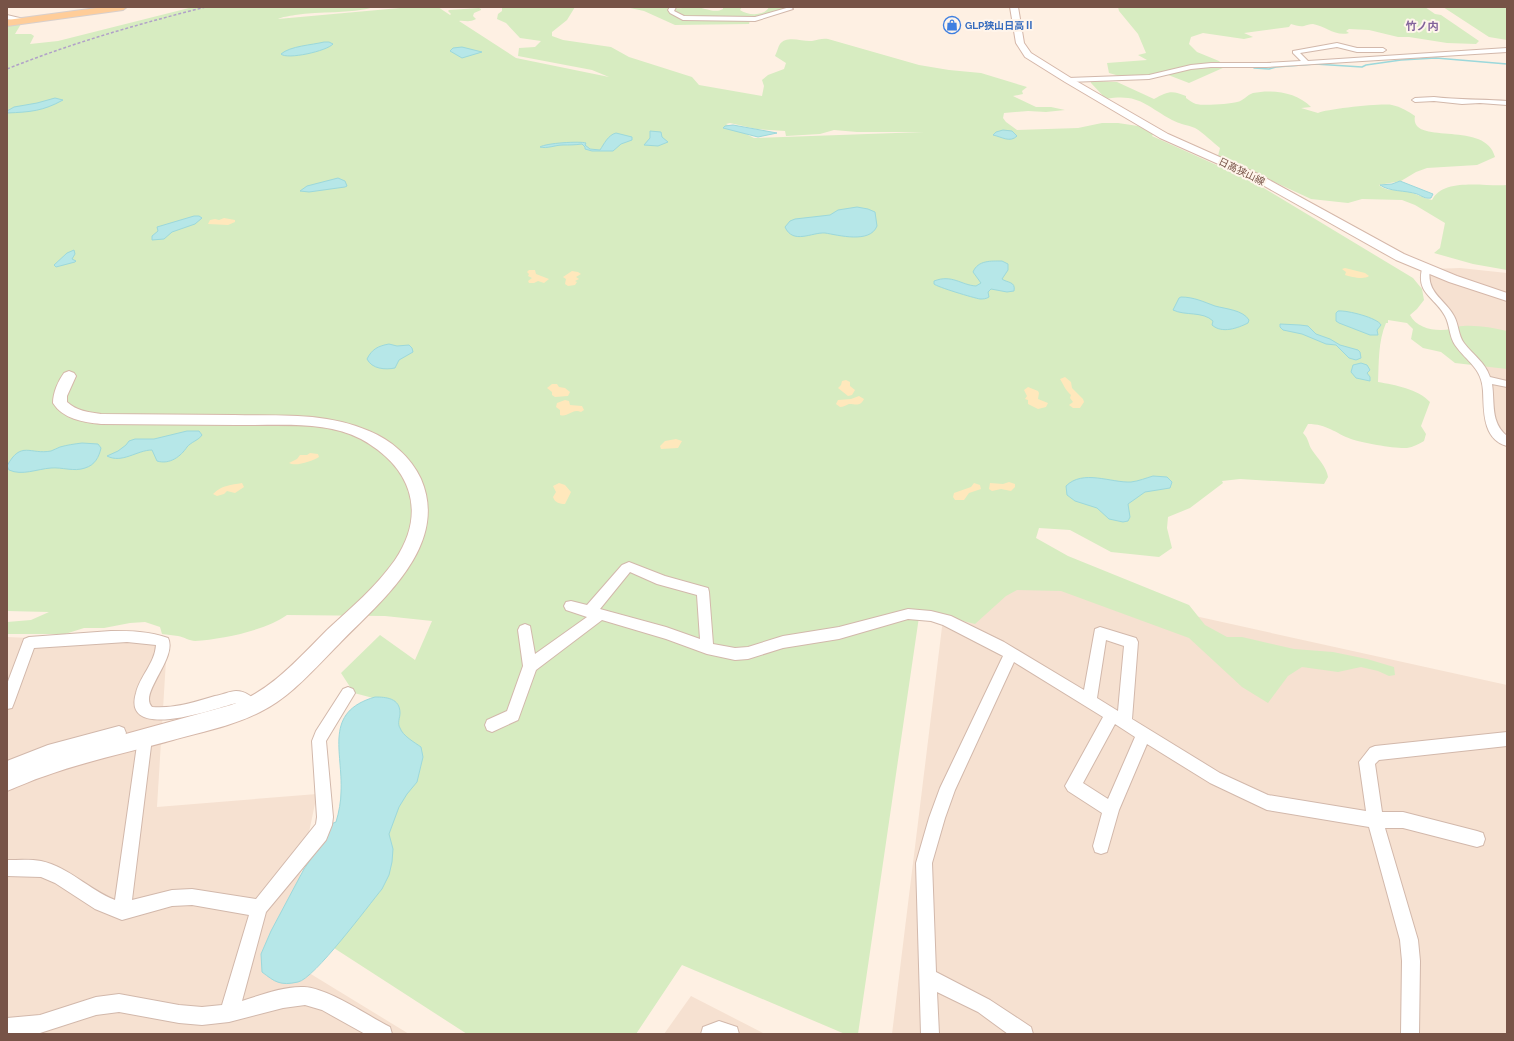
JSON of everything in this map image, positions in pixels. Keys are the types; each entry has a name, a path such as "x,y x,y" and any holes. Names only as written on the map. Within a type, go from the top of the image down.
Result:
{"main road":[{"path":"7,23 123,7"},
{"name":"日高狭山線","path":"1014,7 1020,43 1028,55 1068,80 1164,136 1256,177 1400,257 1426,269 1507,298"},
{"path":"7,781 43,766 231,714 251,706 270,695 285,683 378,592 408,553 419,524 421,497 417,485 406,467 392,452 363,435 335,425 302,421 101,419 77,416 67,410 60,403 60,396 69,376"}],"street":[{"path":"673,7 672,12 682,18 755,19 790,9"},
{"path":"7,17 26,20"},
{"path":"1306,62 1292,52 1337,45 1357,50 1384,50 1420,55"},
{"path":"1068,80 1149,77 1191,67 1210,65 1266,65 1507,50"},
{"path":"1415,100 1462,102 1480,101 1507,104"},
{"path":"1426,269 1423,278 1429,292 1446,310 1451,318 1458,342 1478,364 1486,379 1490,422 1500,437 1507,442"},
{"path":"1486,379 1507,384"},
{"path":"530,666 594,613 626,568 629,567 662,580 703,592 707,648"},
{"path":"571,606 666,633 725,653 748,653 782,642 839,633 898,616 918,614 946,620 999,646 1215,778 1267,802 1304,810 1375,820 1403,820 1477,839"},
{"path":"492,725 513,715 530,666 525,630"},
{"path":"1089,701 1100,633 1131,642 1118,718 1073,786 1111,810"},
{"path":"7,703 29,643 56,642 89,638 129,637 158,639 163,642 164,650 141,698 142,706 150,713 158,714 181,711 236,697 243,699 251,706"},
{"path":"930,1034 924,863 937,818 948,788 1011,654"},
{"path":"229,1013 259,908 320,834 324,825 319,740 348,693"},
{"path":"7,768 48,752 119,733"},
{"path":"1101,846 1111,810 1144,734"},
{"path":"122,911 145,738"},
{"path":"1410,1034 1411,962 1408,940 1375,820 1367,762 1375,753 1507,739"},
{"path":"7,868 41,869 60,877 101,904 122,911 172,898 192,897 259,908"},
{"path":"927,977 984,1006 1024,1034"},
{"path":"7,1027 40,1024 96,1006 119,1003 179,1014 202,1016 229,1013 305,996 326,1002 383,1034"},
{"path":"710,1034 719,1030 730,1034"}],"shaded area":[{"path":"1460,268 1507,273 1507,439 1494,420 1491,378 1429,288 1427,276 1432,269"},
{"path":"950,562 1507,685 1507,1034 892,1034"},
{"path":"7,637 167,644 157,807 317,794 283,957 409,1034 7,1034"},
{"path":"691,996 765,1034 664,1034"}],"green space":[{"path":"193,7 375,7 345,12 295,15 278,19 411,7 438,7 450,15 449,10 479,8 481,10 474,13 473,16 476,19 459,21 516,58 609,77 592,70 518,56 519,48 535,47 541,41 520,38 506,23 497,19 498,14 502,11 501,7 575,7 567,20 552,32 552,36 563,40 611,47 629,57 692,77 699,85 762,96 764,86 762,80 768,75 784,69 786,63 775,56 779,45 783,41 791,39 812,41 828,39 919,65 981,73 1027,87 1022,91 1023,94 1013,96 1036,107 1051,107 1065,110 1004,113 1003,118 1006,122 1017,130 1078,128 1102,123 1118,123 1138,126 1154,133 1152,136 1252,181 1413,278 1422,289 1424,300 1410,315 1417,324 1434,330 1446,330 1460,326 1469,326 1507,331 1507,369 1455,363 1441,352 1423,348 1411,339 1413,329 1407,323 1388,320 1388,323 1386,323 1383,330 1380,345 1378,382 1399,386 1413,391 1430,402 1421,426 1426,434 1424,441 1407,448 1388,447 1356,441 1326,427 1308,424 1303,433 1312,450 1326,469 1328,477 1324,484 1240,479 1222,481 1223,483 1190,508 1168,517 1167,528 1172,548 1159,557 1111,552 1070,530 1039,528 1036,538 1068,556 1189,605 1205,625 1227,637 1242,637 1294,649 1333,652 1367,659 1394,667 1395,675 1389,676 1378,671 1361,667 1338,672 1302,667 1288,676 1268,703 1242,687 1189,638 1061,591 1017,590 1006,596 975,624 920,610 858,1034 845,1034 682,965 636,1034 467,1034 320,939 396,704 354,693 341,673 380,635 415,660 432,621 385,616 287,615 278,621 255,630 195,641 178,636 162,634 160,627 145,622 104,628 84,628 65,634 7,634 7,622 31,620 49,612 7,611 7,24 21,24 15,34 31,34 34,36 30,44 58,41","holes":["730,123 756,129 785,131 786,136 820,134 834,130 857,132 924,132 754,138 726,124"]},
{"path":"612,7 698,7 716,11 723,9 723,7 742,7 740,10 743,12 756,14 764,12 769,7 792,7 778,10 767,18 750,20 749,24 675,25 644,11 630,8"},
{"path":"1118,7 1425,7 1435,14 1441,15 1479,41 1476,44 1447,43 1409,37 1398,37 1369,30 1349,29 1346,31 1349,33 1340,34 1313,24 1301,26 1291,24 1289,27 1244,33 1253,37 1244,39 1203,33 1191,37 1189,44 1197,52 1219,61 1225,67 1189,83 1163,73 1150,76 1123,77 1109,73 1107,63 1147,60 1138,55 1146,53 1138,34 1119,11"},
{"path":"1443,7 1507,7 1507,40 1489,37"},
{"path":"1091,81 1117,82 1154,99 1163,94 1173,92 1186,96 1186,98 1199,105 1234,103 1253,93 1268,91 1284,93 1299,98 1311,107 1301,108 1318,113 1355,107 1392,105 1404,109 1415,116 1416,125 1424,130 1478,139 1489,146 1495,157 1477,165 1427,168 1416,172 1401,181 1379,185 1388,189 1408,192 1432,200 1438,193 1446,188 1455,186 1507,185 1507,270 1473,264 1434,253 1440,248 1445,223 1415,205 1402,200 1362,199 1348,203 1311,199 1218,156 1220,148 1202,132 1163,115 1142,102 1127,98 1106,99 1091,83"}],"sand":[{"path":"224,218 235,220 235,222 228,225 208,224 210,220 219,220"},
{"path":"1345,268 1365,273 1369,276 1361,278 1345,275 1346,272 1342,269"},
{"path":"529,270 535,270 536,274 549,279 544,283 538,281 529,283 528,281 532,278 528,276 529,274 527,272"},
{"path":"572,271 581,274 576,277 579,279 575,281 577,282 575,285 568,286 565,284 566,279 563,277"},
{"path":"1065,377 1071,382 1072,388 1083,399 1084,402 1080,408 1073,408 1069,405 1073,402 1070,398 1071,395 1060,379"},
{"path":"846,380 850,382 850,386 855,390 852,395 848,396 838,388 842,381"},
{"path":"552,384 557,384 559,387 565,388 570,392 568,396 555,397 552,395 552,392 547,388"},
{"path":"1028,387 1038,391 1038,399 1048,403 1046,407 1038,409 1028,404 1028,400 1025,399 1027,396 1024,390"},
{"path":"859,396 864,399 859,404 849,404 840,407 836,404 838,400 851,399"},
{"path":"565,400 569,401 570,405 582,406 584,410 581,412 575,411 563,416 560,415 560,410 556,407 557,403"},
{"path":"676,439 682,441 678,448 661,449 660,446 665,441"},
{"path":"310,453 318,454 319,457 300,464 289,463 297,459 300,455 307,455"},
{"path":"1009,482 1015,484 1015,487 1011,491 1001,489 992,491 989,489 990,483 1003,484"},
{"path":"242,483 244,487 235,493 227,491 224,494 217,496 213,494 223,487"},
{"path":"559,483 565,485 571,492 565,504 558,503 553,497 556,492 553,486"},
{"path":"974,483 980,485 981,489 969,493 964,500 955,500 953,497 954,493 971,487"}],"water":[{"path":"324,42 333,44 329,47 307,54 285,56 281,54 295,47"},
{"path":"462,47 482,52 462,58 450,51 453,48"},
{"path":"55,98 63,100 49,107 23,112 7,113 7,111 14,107"},
{"path":"733,125 777,133 758,137 723,128 725,126"},
{"path":"1003,130 1012,131 1017,136 1012,139 1006,139 993,135 996,132"},
{"path":"650,131 661,132 662,137 668,142 658,146 644,145 650,138"},
{"path":"616,133 632,137 632,140 621,144 613,151 592,151 585,149 582,144 560,145 545,148 540,147 556,143 583,142 586,143 585,145 590,149 600,150 608,138"},
{"path":"338,178 345,181 347,186 309,192 300,191 307,186"},
{"path":"1400,181 1433,194 1431,198 1427,198 1417,194 1388,189 1380,185 1392,184"},
{"path":"857,207 875,212 877,226 873,232 868,235 853,237 820,233 798,237 788,232 785,227 790,221 795,219 830,215 838,210"},
{"path":"194,216 199,216 202,218 195,224 172,232 164,239 152,240 152,236 158,231 157,227"},
{"path":"74,250 75,254 72,259 76,261 75,262 56,267 54,265 67,253"},
{"path":"1002,261 1008,264 1008,270 1002,279 1014,285 1014,291 1007,292 991,289 988,292 989,297 986,299 980,299 948,290 934,284 934,281 940,279 951,279 976,286 981,283 973,272 978,265 985,262"},
{"path":"1181,297 1195,299 1239,312 1249,320 1248,323 1240,327 1225,330 1216,328 1212,325 1213,321 1209,318 1173,310"},
{"path":"1338,311 1355,313 1379,322 1381,325 1377,330 1378,335 1370,335 1339,323 1336,321 1336,313"},
{"path":"1280,324 1308,326 1316,334 1330,339 1340,345 1358,350 1361,358 1356,360 1349,358 1336,345 1326,344 1302,334 1283,330 1280,327"},
{"path":"389,344 397,346 409,345 413,352 399,360 395,368 379,368 372,365 367,359 373,350"},
{"path":"1361,363 1367,365 1370,370 1367,373 1370,377 1370,381 1356,378 1351,372 1353,365"},
{"path":"187,431 199,431 202,435 189,445 182,454 171,461 157,461 152,450 124,458 113,458 107,456 118,451 129,441 135,439 154,439"},
{"path":"82,443 98,444 101,448 96,460 85,468 77,470 51,468 30,472 14,472 9,470 7,466 17,453 22,451 44,452 63,446"},
{"path":"1153,476 1167,477 1172,482 1170,488 1145,492 1128,504 1130,517 1128,521 1123,522 1109,519 1097,508 1075,501 1067,495 1066,486 1081,478 1097,478 1131,482"},
{"path":"375,697 392,699 398,704 400,713 399,726 401,731 421,747 423,757 417,782 399,807 389,834 393,849 389,875 382,889 341,941 316,969 306,978 298,982 287,984 278,982 262,972 261,954 271,931 304,869 329,833 331,824 336,822 340,807 341,795 339,735 342,723 348,712 359,704"}],"waterway":[{"path":"1254,68 1269,69 1276,67 1315,64 1362,67 1366,65 1401,60 1436,58 1507,64"}],"railway":[{"path":"7,69 105,35 206,7"}],"place":[{"name":"GLP狭山日高Ⅱ","path":"952,25"}],"district":[{"name":"竹ノ内","path":"1422,26"}]}
